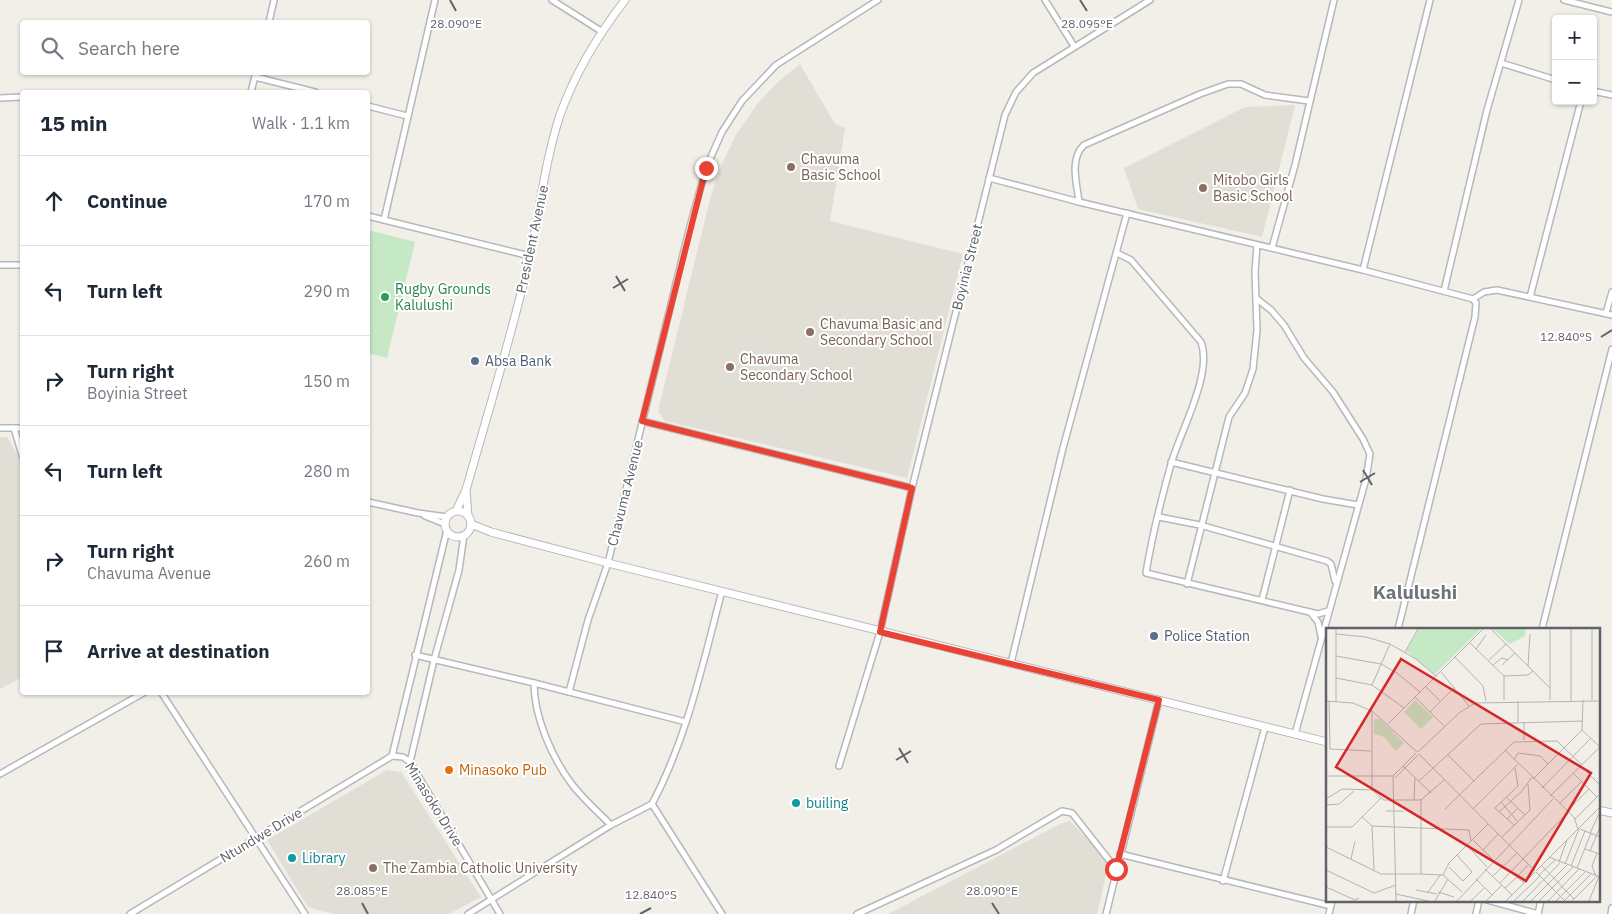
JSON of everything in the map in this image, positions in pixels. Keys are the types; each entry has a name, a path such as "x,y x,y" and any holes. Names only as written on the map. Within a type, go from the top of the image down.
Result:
{"street":[{"path":"269,20 274,0"},
{"path":"384,220 435,0"},
{"path":"552,0 601,31"},
{"name":"President Avenue","path":"456,511 466,490 505,353 530,256 549,159 560,115 601,31 625,0"},
{"name":"Chavuma Avenue","path":"569,692 588,620 608,563 706,168 722,132 742,101 776,65 878,0"},
{"path":"1045,0 1074,46"},
{"name":"Boyinia Street","path":"839,766 880,632 912,488 1005,115 1016,92 1033,73 1150,0"},
{"path":"1272,248 1334,0"},
{"path":"1363,270 1430,0"},
{"path":"1444,291 1487,110 1519,0"},
{"path":"1564,0 1612,12"},
{"path":"1501,63 1552,79"},
{"path":"252,90 256,75 308,90"},
{"path":"1079,202 1075,161 1077,151 1084,145 1200,94 1228,84 1241,84 1265,95 1309,101"},
{"path":"1597,92 1612,95"},
{"path":"0,98 20,96"},
{"path":"1530,297 1580,105"},
{"path":"370,107 407,116"},
{"path":"989,178 1079,202 1473,298 1490,290 1609,314 1612,292"},
{"path":"1011,663 1063,448 1117,253 1126,213"},
{"path":"370,216 530,256"},
{"path":"1187,584 1200,525 1229,417 1240,402 1250,380 1256,351 1257,299 1255,272 1257,245"},
{"path":"1117,253 1131,260 1201,342 1204,349 1199,382 1171,462 1146,573 1318,614 1328,611"},
{"path":"0,265 20,265"},
{"path":"1398,628 1475,317 1476,308 1473,298"},
{"path":"1257,299 1271,310 1284,325 1304,358 1333,392 1368,447 1370,454 1366,479 1295,734"},
{"path":"1542,628 1612,349"},
{"path":"642,421 912,488"},
{"path":"0,428 20,428"},
{"path":"14,428 20,448"},
{"path":"1171,462 1358,504"},
{"name":"President Avenue","path":"466,490 468,516"},
{"path":"1262,600 1290,490"},
{"path":"370,502 446,523 454,536 468,530 491,532 880,632 1326,742"},
{"path":"392,756 446,523 456,511 468,516 468,530 410,762"},
{"path":"1159,517 1200,525 1329,562 1336,585"},
{"path":"468,914 492,901 611,825 652,804 668,775 686,722 722,591"},
{"path":"1310,612 1318,622 1322,638"},
{"path":"415,656 534,683 686,722"},
{"path":"534,683 534,702 539,723 564,771 571,783 611,825"},
{"path":"0,774 140,695"},
{"path":"163,695 305,914"},
{"path":"1108,914 1116,869 1159,700"},
{"path":"1223,881 1265,727"},
{"name":"Minasoko Drive","path":"392,756 403,757 410,762 500,914"},
{"name":"Ntundwe Drive","path":"130,914 392,756"},
{"path":"652,804 722,914"},
{"path":"857,914 996,850 1062,812 1072,813 1116,869"},
{"path":"1120,854 1223,881 1326,902"},
{"path":"1494,902 1538,914"},
{"path":"1329,914 1332,903"},
{"path":"1610,914 1612,908"}],"shaded area":[{"name":"Chavuma Basic and Secondary School","path":"800,64 835,124 845,128 830,221 963,254 907,478 665,421 658,411 711,195 722,164 736,135 757,104 779,81"},
{"name":"Mitobo Girls Basic School","path":"1295,105 1262,237 1138,209 1124,168 1245,107"},
{"path":"0,437 7,437 20,460 20,678 0,689"},
{"name":"The Zambia Catholic University","path":"387,770 401,772 481,897 449,914 334,914 308,907 267,840"},
{"path":"1070,821 1109,862 1097,914 888,914 1060,824"}],"green space":[{"name":"Rugby Grounds Kalulushi","path":"370,231 415,242 387,358 370,354"}],"place":[{"name":"Chavuma Basic School","path":"791,167"},
{"name":"Mitobo Girls Basic School","path":"1203,188"},
{"name":"Rugby Grounds Kalulushi","path":"385,297"},
{"name":"Chavuma Basic and Secondary School","path":"810,332"},
{"name":"Absa Bank","path":"475,361"},
{"name":"Chavuma Secondary School","path":"730,367"},
{"name":"Police Station","path":"1154,636"},
{"name":"Minasoko Pub","path":"449,770"},
{"name":"builing","path":"796,803"},
{"name":"Library","path":"292,858"},
{"name":"The Zambia Catholic University","path":"373,868"}],"district":[{"name":"Kalulushi","path":"1415,592"}],"route":[{"path":"706,168 642,421 912,488 880,632 1159,700 1116,869"}]}
